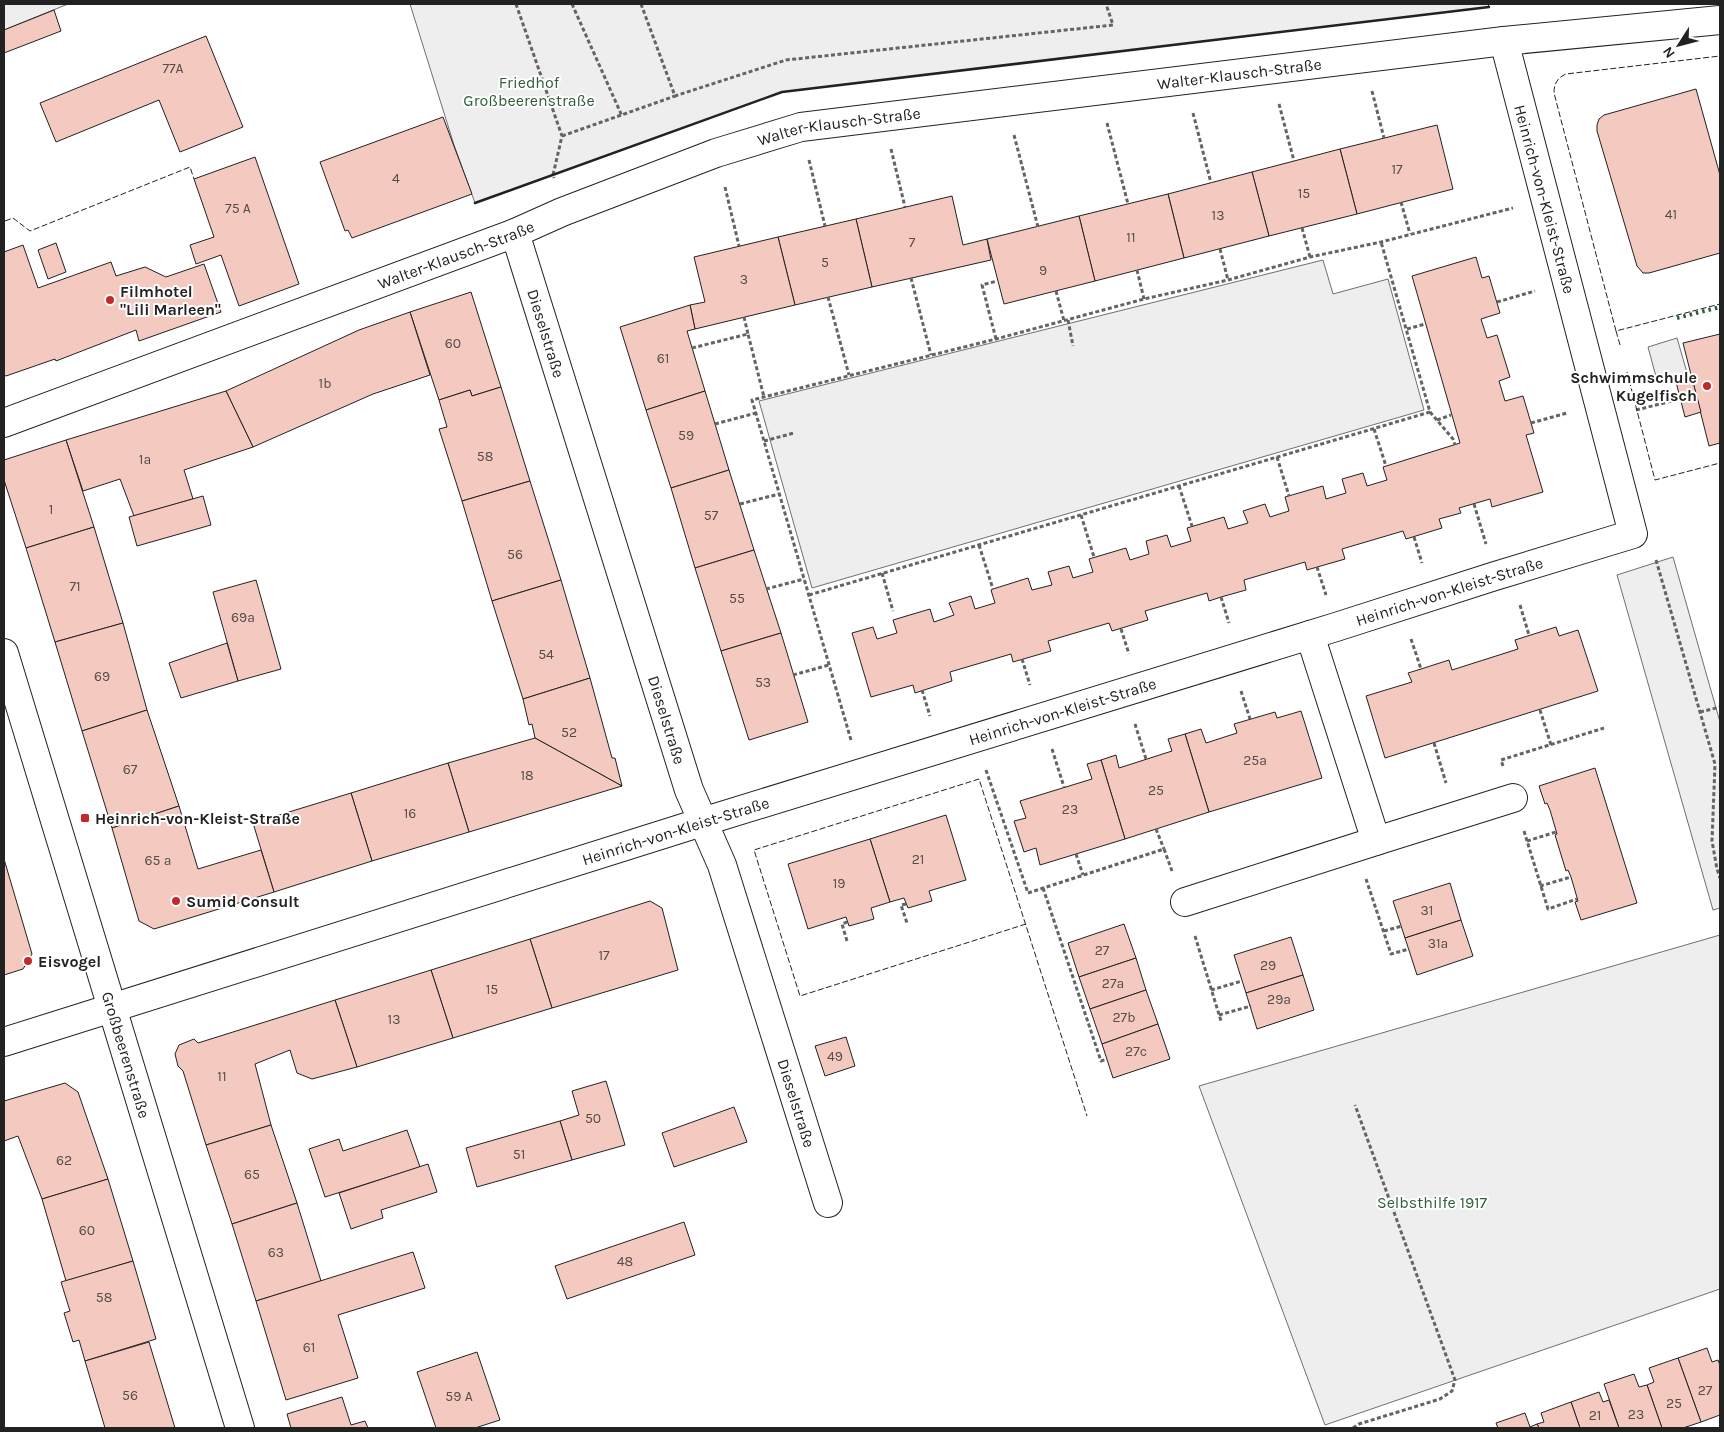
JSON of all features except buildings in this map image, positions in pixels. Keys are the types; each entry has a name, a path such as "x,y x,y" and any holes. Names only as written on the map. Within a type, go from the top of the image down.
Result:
{"street":[{"name":"Walter-Klausch-Straße","path":"4,423 515,233 562,212 716,153 801,127 1504,41 1720,20"},
{"name":"Heinrich-von-Kleist-Straße","path":"4,1042 702,822 1633,534 1504,41"},
{"name":"Dieselstraße","path":"515,233 689,790 722,865 828,1203"},
{"path":"1310,635 1365,845"},
{"name":"Großbeerenstraße","path":"4,653 240,1428"},
{"path":"1185,902 1513,798"}],"path":[{"path":"516,4 562,136 553,175 562,212"},
{"path":"572,4 622,116"},
{"path":"640,4 675,96"},
{"path":"562,136 675,96 786,60 1112,25 1106,4"},
{"path":"1364,59 1384,138"},
{"path":"1271,70 1294,161"},
{"path":"1185,80 1211,183"},
{"path":"1099,91 1128,204"},
{"path":"1006,103 1038,227"},
{"path":"884,117 905,206"},
{"path":"801,127 825,226"},
{"path":"716,153 739,246"},
{"path":"860,774 752,400 1066,321 1144,298 1228,280 1310,257 1381,242 1545,200"},
{"path":"1401,202 1410,234"},
{"path":"1302,228 1310,257"},
{"path":"1381,242 1430,412 1453,439 1455,445"},
{"path":"1220,249 1228,280"},
{"path":"1137,270 1144,298"},
{"path":"911,278 931,355"},
{"path":"996,339 982,285 997,281"},
{"path":"1056,291 1073,346"},
{"path":"1497,302 1522,295"},
{"path":"828,297 849,375"},
{"path":"744,317 764,397"},
{"path":"1406,329 1425,324"},
{"path":"692,348 748,334"},
{"path":"1637,410 1696,395"},
{"path":"809,595 1430,412"},
{"path":"715,424 756,413"},
{"path":"1437,420 1451,415"},
{"path":"1531,423 1557,416"},
{"path":"1374,428 1386,466"},
{"path":"764,441 794,433"},
{"path":"1277,457 1289,496"},
{"path":"1179,486 1192,526"},
{"path":"740,504 779,494"},
{"path":"1474,504 1495,576"},
{"path":"1081,515 1094,558"},
{"path":"979,545 993,589"},
{"path":"1656,559 1715,764 1712,841 1720,878"},
{"path":"882,573 893,611"},
{"path":"766,589 804,579"},
{"path":"793,675 829,665"},
{"path":"1700,712 1720,707"},
{"path":"1540,710 1551,744"},
{"path":"1434,743 1457,816"},
{"path":"998,808 1028,893 1164,849"},
{"path":"1156,829 1185,902 1221,1021"},
{"path":"1527,841 1556,832"},
{"path":"1365,845 1391,954 1409,949"},
{"path":"1076,854 1083,875"},
{"path":"1540,886 1571,876"},
{"path":"1043,888 1100,1061 1107,1059"},
{"path":"906,904 901,905 907,923"},
{"path":"847,922 842,924 847,940"},
{"path":"1384,931 1402,926"},
{"path":"1068,963 1074,961"},
{"path":"1211,990 1242,981"},
{"path":"1078,993 1084,992"},
{"path":"1219,1015 1251,1006"},
{"path":"1089,1027 1095,1025"},
{"path":"1353,1428 1359,1424 1440,1399 1452,1391 1455,1380 1355,1105"}],"green space":[{"path":"4,4 68,4 4,30"},
{"name":"Friedhof Großbeerenstraße","path":"410,4 1488,4 1489,7 782,92 475,203 454,145"},
{"path":"1323,260 1333,294 1388,279 1424,410 812,588 759,401"},
{"path":"1673,557 1720,722 1720,908 1713,910 1617,575"},
{"name":"Selbsthilfe 1917","path":"1720,935 1720,1289 1325,1425 1199,1086"}],"shaded area":[{"path":"1677,338 1688,376 1658,384 1648,347"}],"hedge":[{"path":"1677,318 1720,307"}],"fence":[{"path":"1616,331 1554,93 1555,84 1560,77 1566,74 1720,56"},
{"path":"5,221 13,218 30,231 190,167 194,179"},
{"path":"1620,345 1616,331 1720,304"},
{"path":"1627,372 1655,480 1720,463"},
{"path":"1026,924 800,996 754,850 979,779 1087,1116"}],"wall":[{"path":"475,203 782,92 1489,7"}],"place":[{"name":"Filmhotel \"Lili Marleen\"","path":"110,300"},
{"name":"Schwimmschule Kugelfisch","path":"1707,386"},
{"name":"Heinrich-von-Kleist-Straße","path":"85,818"},
{"name":"Sumid Consult","path":"176,901"},
{"name":"Eisvogel","path":"28,961"}]}
